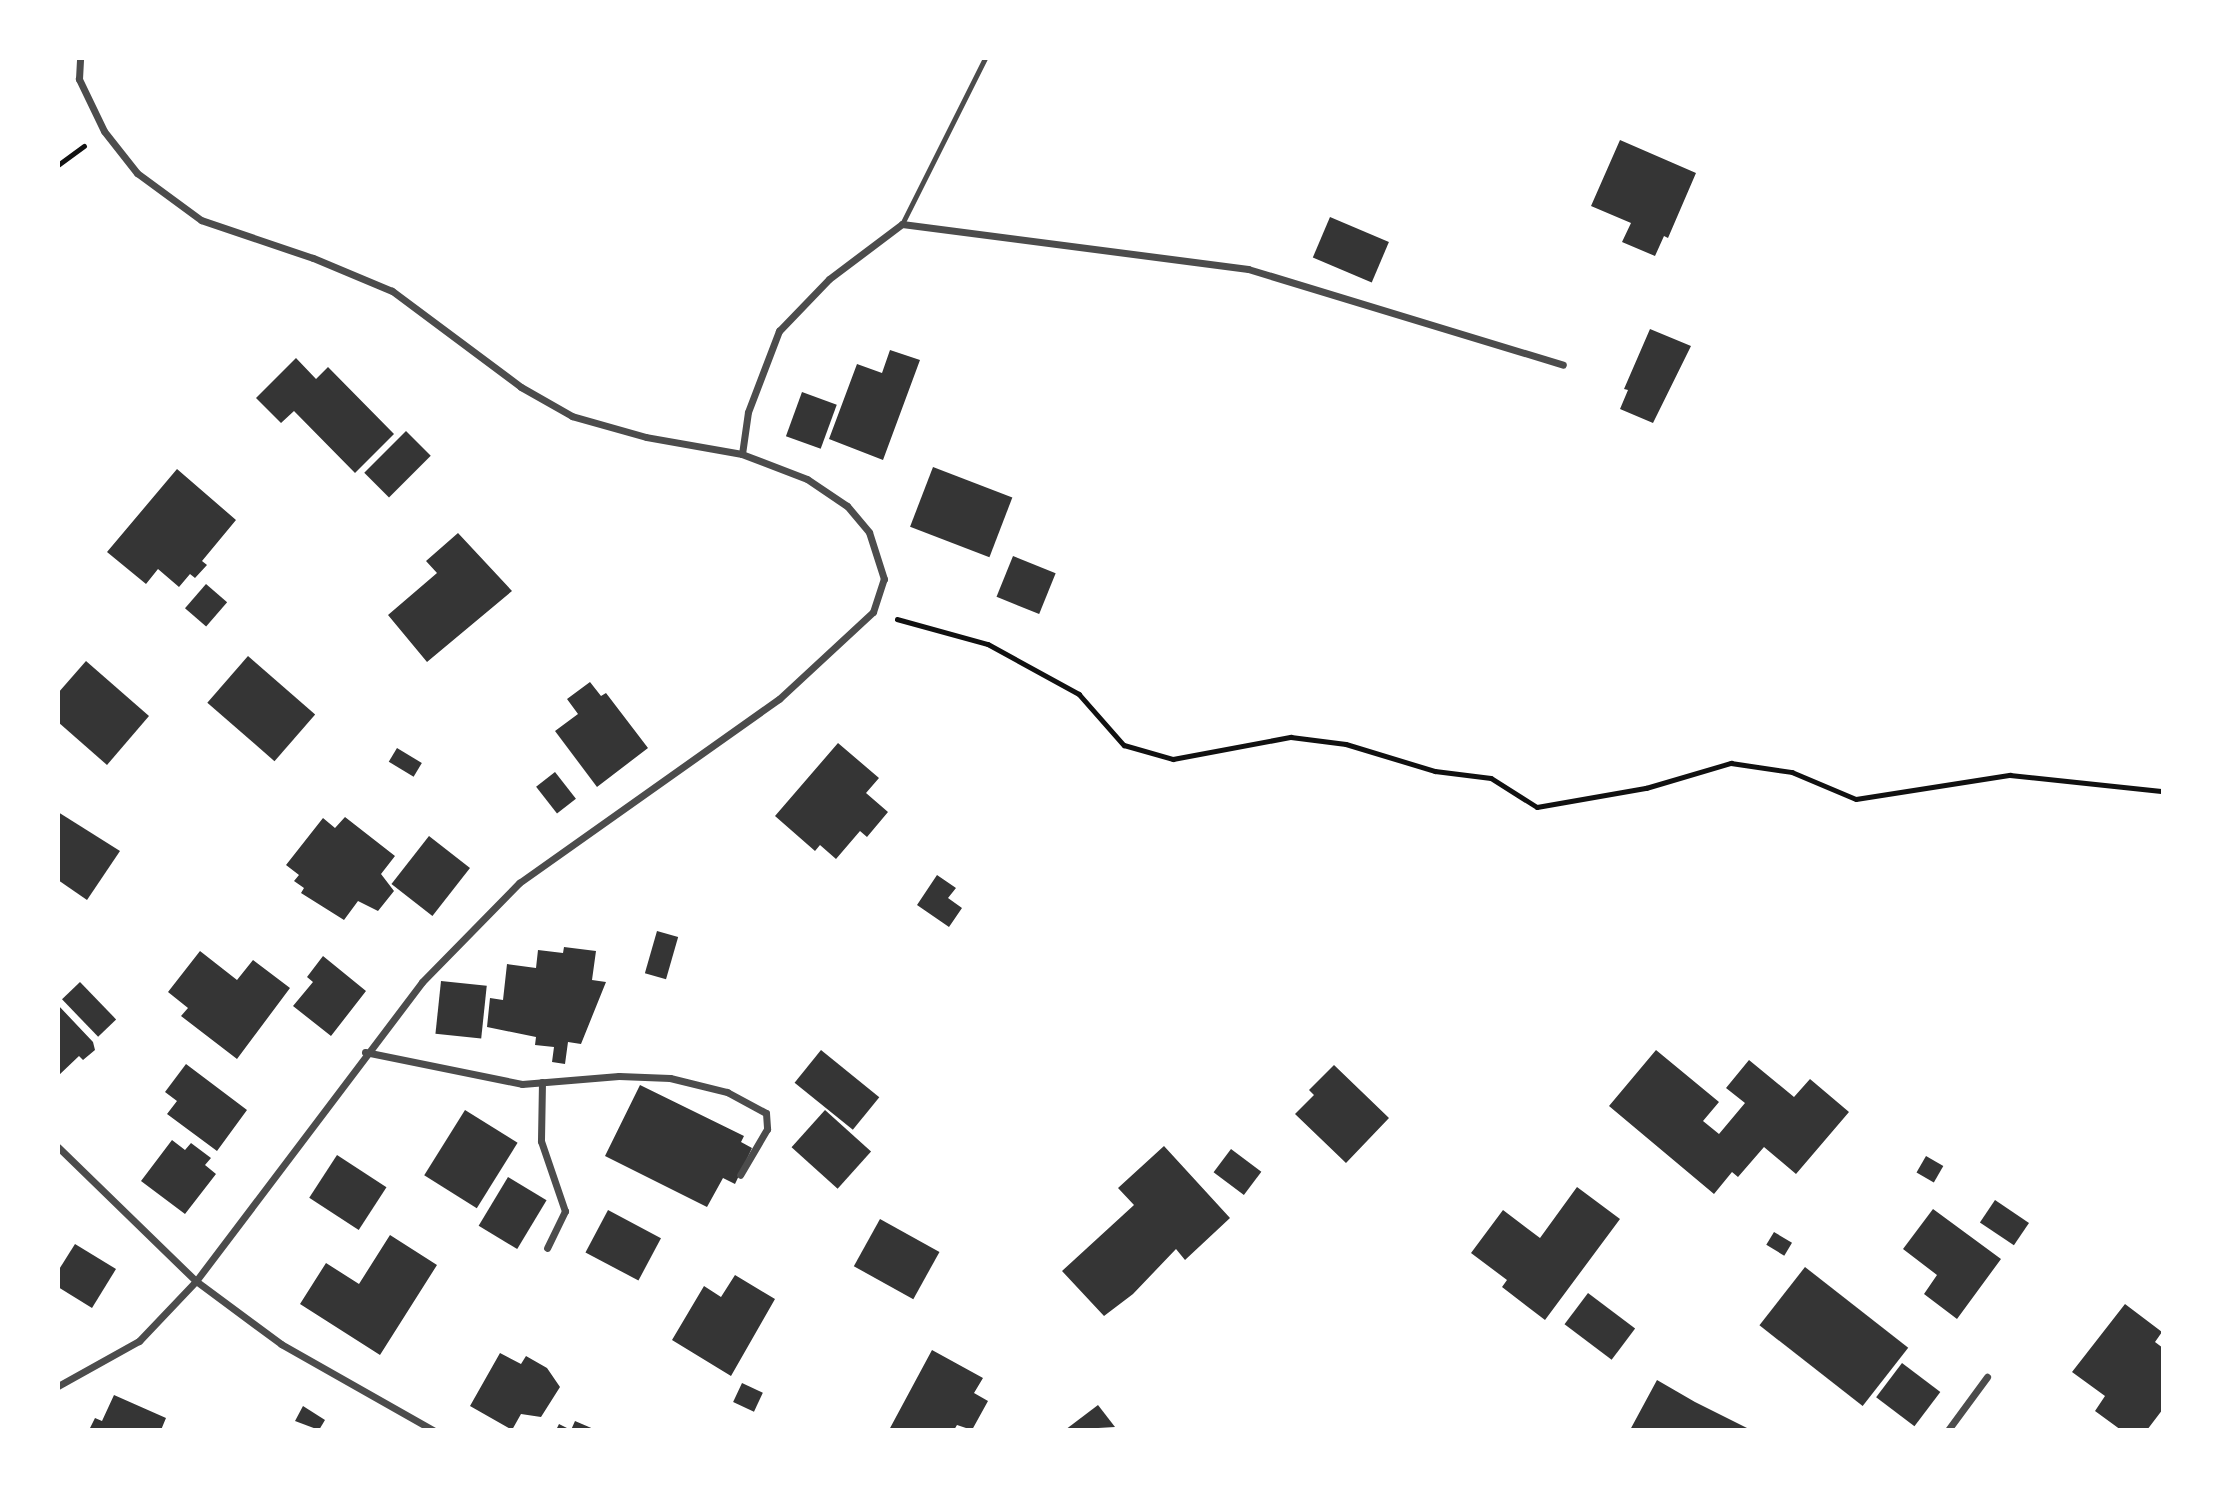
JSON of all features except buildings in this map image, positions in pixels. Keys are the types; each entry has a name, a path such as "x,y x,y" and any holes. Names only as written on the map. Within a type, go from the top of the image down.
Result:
{"street":[{"path":"58,1386 139,1341 196,1281 365,1052 422,982 519,883 779,699 873,612 884,579 869,532 847,506 807,479 742,454 646,437 572,416 521,387 392,291 313,258 201,220 138,173 104,131 79,79 80,58"},
{"path":"742,454 748,412 779,331 829,279 902,224 1248,269 1563,365"},
{"path":"365,1052 522,1084 619,1076 670,1078 754,1102 766,1113 767,1129 740,1175"},
{"path":"542,1082 541,1141 565,1211 547,1248"},
{"path":"58,1147 196,1281 281,1345 433,1430"},
{"path":"1948,1430 1987,1377"}],"lane":[{"path":"902,224 985,58"}],"path":[{"path":"873,612 988,644 1079,694 1124,745 1173,759 1290,737 1346,744 1435,771 1491,778 1537,807 1646,788 1731,764 1793,772 1856,799 2010,775 2163,791"}]}
